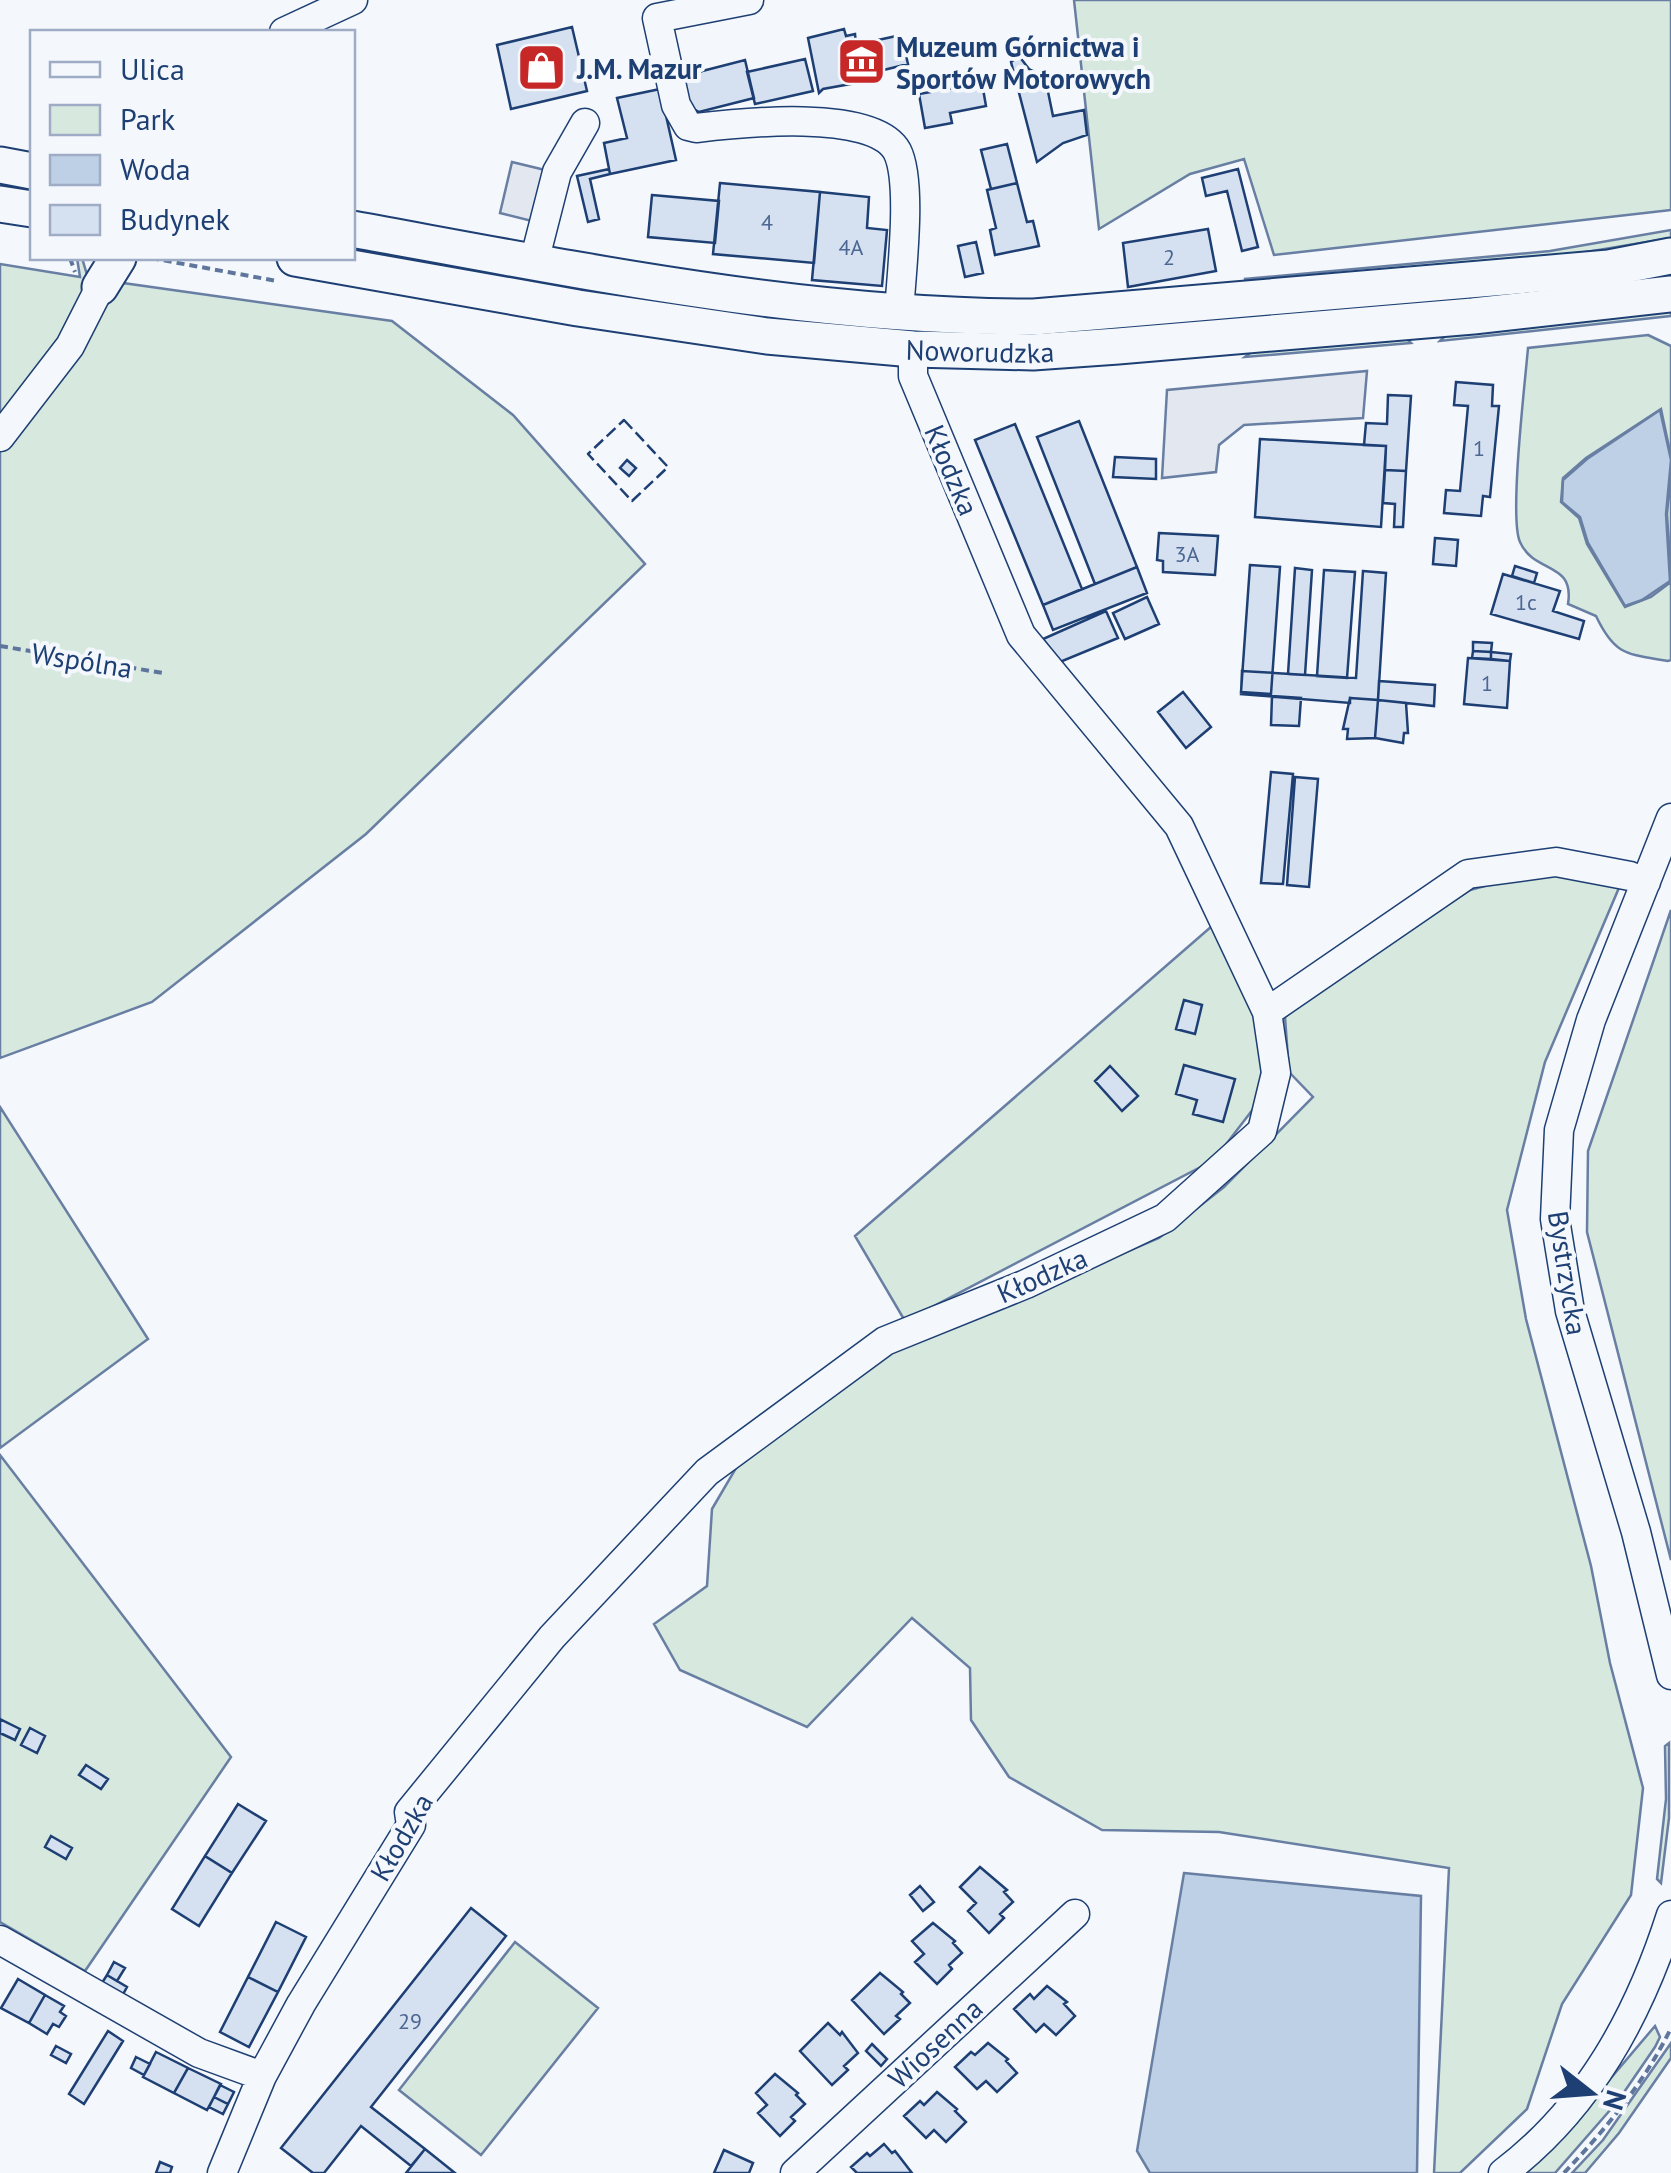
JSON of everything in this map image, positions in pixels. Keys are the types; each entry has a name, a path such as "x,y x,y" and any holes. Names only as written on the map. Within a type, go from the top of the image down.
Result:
{"main road":[{"path":"0,166 30,171"},
{"path":"0,204 30,209"},
{"name":"Noworudzka","path":"355,230 708,291 899,313 1034,317 1590,270 1671,256"},
{"name":"Noworudzka","path":"307,260 578,308 729,330 912,349 1067,350 1472,316 1671,294"}],"street":[{"path":"288,30 352,0"},
{"path":"749,0 657,18 676,105 688,126 696,128 824,121 878,134 895,148 904,171 899,313"},
{"path":"534,262 557,172 585,122"},
{"path":"0,437 70,346 103,267"},
{"name":"Kłodzka","path":"222,2173 262,2076 410,1825 409,1812 552,1636 707,1472 885,1341 1026,1284 1165,1218 1262,1130 1276,1073 1268,1012 1179,826 1021,634 913,376 912,349"},
{"name":"Bystrzycka","path":"1671,818 1591,1020 1559,1130 1555,1218 1570,1310 1636,1532 1671,1675"},
{"path":"1268,1012 1468,874 1556,862 1646,882"},
{"name":"Wiosenna","path":"795,2173 1074,1914"},
{"path":"1504,2173 1571,2108 1615,2048 1650,1978 1671,1915"},
{"path":"0,1940 199,2053 262,2076"}],"path":[{"name":"Wspólna","path":"0,646 164,673"},
{"path":"1564,2173 1624,2102 1671,2028"}],"green space":[{"path":"1074,0 1671,0 1671,210 1274,255 1244,159 1190,174 1099,229"},
{"path":"1671,230 1671,238 1538,260 1245,283 1245,279 1550,251"},
{"path":"77,260 83,260 88,278 392,321 513,415 645,564 366,834 152,1002 0,1058 0,264 80,277"},
{"path":"1671,307 1671,316 1440,341 1449,332"},
{"path":"1648,335 1671,346 1671,457 1661,409 1586,458 1563,478 1561,502 1579,518 1587,544 1625,607 1651,597 1671,582 1668,661 1624,651 1610,639 1596,616 1568,604 1565,581 1526,552 1517,528 1528,348"},
{"path":"1404,336 1411,343 1245,357 1254,350"},
{"path":"1671,470 1671,582 1667,514"},
{"path":"1555,867 1621,883 1545,1062 1507,1210 1526,1319 1591,1566 1610,1663 1643,1788 1631,1895 1562,2004 1527,2109 1460,2173 1434,2173 1449,1868 1219,1832 1102,1830 1009,1777 971,1720 970,1668 912,1618 807,1727 680,1670 654,1624 707,1586 712,1509 743,1456 886,1355 1159,1238 1224,1187 1313,1097 1289,1072 1285,1017 1302,1001 1470,890"},
{"path":"1671,910 1671,1560 1587,1232 1588,1151"},
{"path":"1227,913 1264,1038 1260,1100 1214,1160 905,1321 855,1236"},
{"path":"0,1107 148,1339 0,1448"},
{"path":"0,1455 231,1757 85,1971 0,1922"},
{"path":"1669,1743 1669,1818 1661,1883 1657,1879 1666,1799 1665,1746"},
{"path":"515,1942 598,2008 481,2155 399,2090"},
{"path":"1655,2026 1660,2037 1655,2047 1618,2101 1555,2173 1524,2173 1555,2144"},
{"path":"1671,2043 1671,2058 1619,2133 1585,2173 1572,2173 1603,2140"}],"shaded area":[{"path":"512,162 545,170 532,221 500,213"},
{"path":"1367,371 1363,418 1244,425 1219,445 1216,472 1162,478 1167,390"}],"water":[{"path":"1660,410 1671,460 1666,514 1670,581 1642,600 1625,606 1588,543 1580,517 1562,502 1563,480"},
{"path":"1184,1873 1421,1896 1417,2173 1150,2173 1137,2151"}],"building":[{"name":"J.M. Mazur","path":"572,27 587,91 511,109 497,45"},
{"name":"Muzeum Górnictwa i Sportów Motorowych","path":"844,29 846,36 855,34 856,44 848,46 851,60 881,52 878,40 901,35 908,64 855,77 859,81 856,83 819,93 808,38"},
{"path":"1019,56 1029,69 1045,77 1053,116 1084,110 1087,135 1063,143 1037,162 1011,62"},
{"path":"805,59 813,91 755,104 747,72"},
{"path":"745,60 754,98 699,112 690,107 683,76"},
{"path":"982,83 986,106 950,113 952,123 925,128 919,94"},
{"path":"660,89 676,160 610,174 604,143 627,138 617,98"},
{"path":"1007,144 1017,183 991,189 981,150"},
{"path":"609,169 610,174 590,179 599,219 588,222 577,176"},
{"path":"1238,169 1258,247 1242,251 1227,191 1206,196 1202,178"},
{"path":"720,183 820,192 814,263 713,254"},
{"path":"1017,183 1027,222 1033,221 1039,246 995,255 990,230 996,228 987,190"},
{"path":"820,192 869,197 867,228 887,230 882,286 812,280"},
{"path":"652,195 719,201 715,243 648,237"},
{"path":"1208,229 1216,271 1128,287 1123,243"},
{"path":"976,242 983,273 965,277 958,246"},
{"path":"1456,382 1493,385 1492,406 1499,406 1490,497 1483,496 1481,516 1444,513 1446,490 1460,491 1468,406 1454,405"},
{"path":"1388,395 1411,396 1406,471 1385,470 1386,446 1364,445 1366,423 1387,424"},
{"path":"1079,421 1137,567 1095,584 1037,437"},
{"path":"1015,424 1082,589 1043,605 975,440"},
{"path":"1260,439 1386,446 1381,527 1255,517"},
{"path":"1115,457 1156,459 1156,479 1113,477"},
{"path":"627,460 636,468 629,476 620,468"},
{"path":"1385,470 1406,471 1403,527 1394,527 1395,504 1383,503"},
{"path":"1159,533 1218,536 1215,575 1163,572 1163,561 1157,560"},
{"path":"1435,538 1458,540 1456,566 1433,564"},
{"path":"1250,565 1280,567 1271,694 1241,692"},
{"path":"1515,566 1537,573 1534,583 1512,576"},
{"path":"1137,567 1147,593 1053,630 1043,605"},
{"path":"1295,568 1312,570 1305,675 1288,674"},
{"path":"1324,570 1355,572 1347,678 1317,676"},
{"path":"1363,571 1386,573 1378,700 1350,698 1350,703 1241,694 1242,671 1356,678"},
{"path":"1503,574 1560,591 1553,611 1584,621 1579,639 1491,614"},
{"path":"1147,597 1159,624 1125,639 1113,613"},
{"path":"1106,611 1118,638 1060,662 1043,639"},
{"path":"1473,642 1492,643 1491,652 1473,651"},
{"path":"1473,651 1491,652 1491,659 1472,658"},
{"path":"1491,652 1511,654 1510,661 1491,659"},
{"path":"1468,658 1510,661 1507,708 1464,704"},
{"path":"1379,681 1435,685 1434,706 1378,700"},
{"path":"1183,692 1211,727 1186,748 1158,712"},
{"path":"1272,696 1301,698 1299,726 1271,725"},
{"path":"1350,698 1378,700 1375,738 1347,739 1348,729 1343,729"},
{"path":"1378,700 1406,703 1408,733 1404,733 1403,743 1375,738"},
{"path":"1271,772 1293,774 1283,884 1261,883"},
{"path":"1295,777 1318,779 1309,887 1287,885"},
{"path":"1184,1000 1202,1005 1195,1034 1176,1029"},
{"path":"1184,1065 1235,1079 1223,1122 1193,1114 1197,1100 1176,1094"},
{"path":"1110,1066 1138,1096 1122,1111 1095,1081"},
{"path":"0,1719 20,1729 15,1740 0,1733"},
{"path":"30,1728 45,1736 37,1753 21,1745"},
{"path":"86,1765 108,1779 101,1789 79,1775"},
{"path":"238,1804 266,1821 232,1873 205,1856"},
{"path":"51,1836 72,1848 66,1859 45,1847"},
{"path":"205,1856 232,1873 199,1926 172,1909"},
{"path":"980,1867 1007,1890 1004,1892 1013,1902 989,1933 968,1911 976,1903 960,1887"},
{"path":"920,1886 934,1902 923,1911 910,1895"},
{"path":"471,1908 506,1936 371,2107 425,2149 411,2166 361,2126 324,2173 313,2173 281,2148"},
{"path":"276,1922 306,1937 278,1992 248,1977"},
{"path":"933,1923 955,1941 962,1953 937,1984 915,1962 924,1954 912,1941"},
{"path":"114,1962 125,1968 117,1981 107,1975"},
{"path":"880,1973 910,2003 884,2034 852,2000"},
{"path":"107,1975 127,1987 121,1998 100,1986"},
{"path":"248,1977 278,1992 249,2047 220,2032"},
{"path":"18,1979 45,1995 29,2023 1,2008"},
{"path":"1047,1986 1067,2002 1064,2004 1075,2016 1056,2035 1044,2024 1036,2032 1014,2009 1030,1994 1034,1999"},
{"path":"45,1995 64,2006 60,2012 66,2016 59,2027 53,2024 47,2034 29,2023"},
{"path":"828,2023 840,2035 842,2032 858,2053 832,2085 800,2051"},
{"path":"108,2031 123,2041 84,2104 69,2094"},
{"path":"988,2043 1008,2059 1017,2073 997,2092 986,2081 977,2089 955,2067"},
{"path":"872,2044 887,2059 881,2066 866,2051"},
{"path":"56,2046 71,2054 66,2063 51,2055"},
{"path":"156,2052 188,2068 174,2093 143,2077"},
{"path":"136,2057 150,2064 144,2075 131,2068"},
{"path":"188,2068 221,2084 207,2110 174,2093"},
{"path":"775,2074 805,2104 791,2117 795,2121 780,2136 758,2113 767,2105 756,2093"},
{"path":"220,2085 234,2092 228,2104 214,2097"},
{"path":"937,2092 966,2122 946,2142 934,2130 926,2138 904,2116"},
{"path":"214,2097 228,2104 223,2114 209,2107"},
{"path":"884,2144 892,2153 895,2151 912,2173 857,2173 851,2167"},
{"path":"425,2149 455,2173 406,2173"},
{"path":"724,2150 753,2163 749,2173 714,2173"},
{"path":"160,2162 172,2167 170,2173 156,2173"}],"fence":[{"path":"624,420 668,467 632,501 588,454 624,420"}],"place":[{"name":"Muzeum Górnictwa i Sportów Motorowych","path":"861,62"},
{"name":"J.M. Mazur","path":"542,68"}]}
